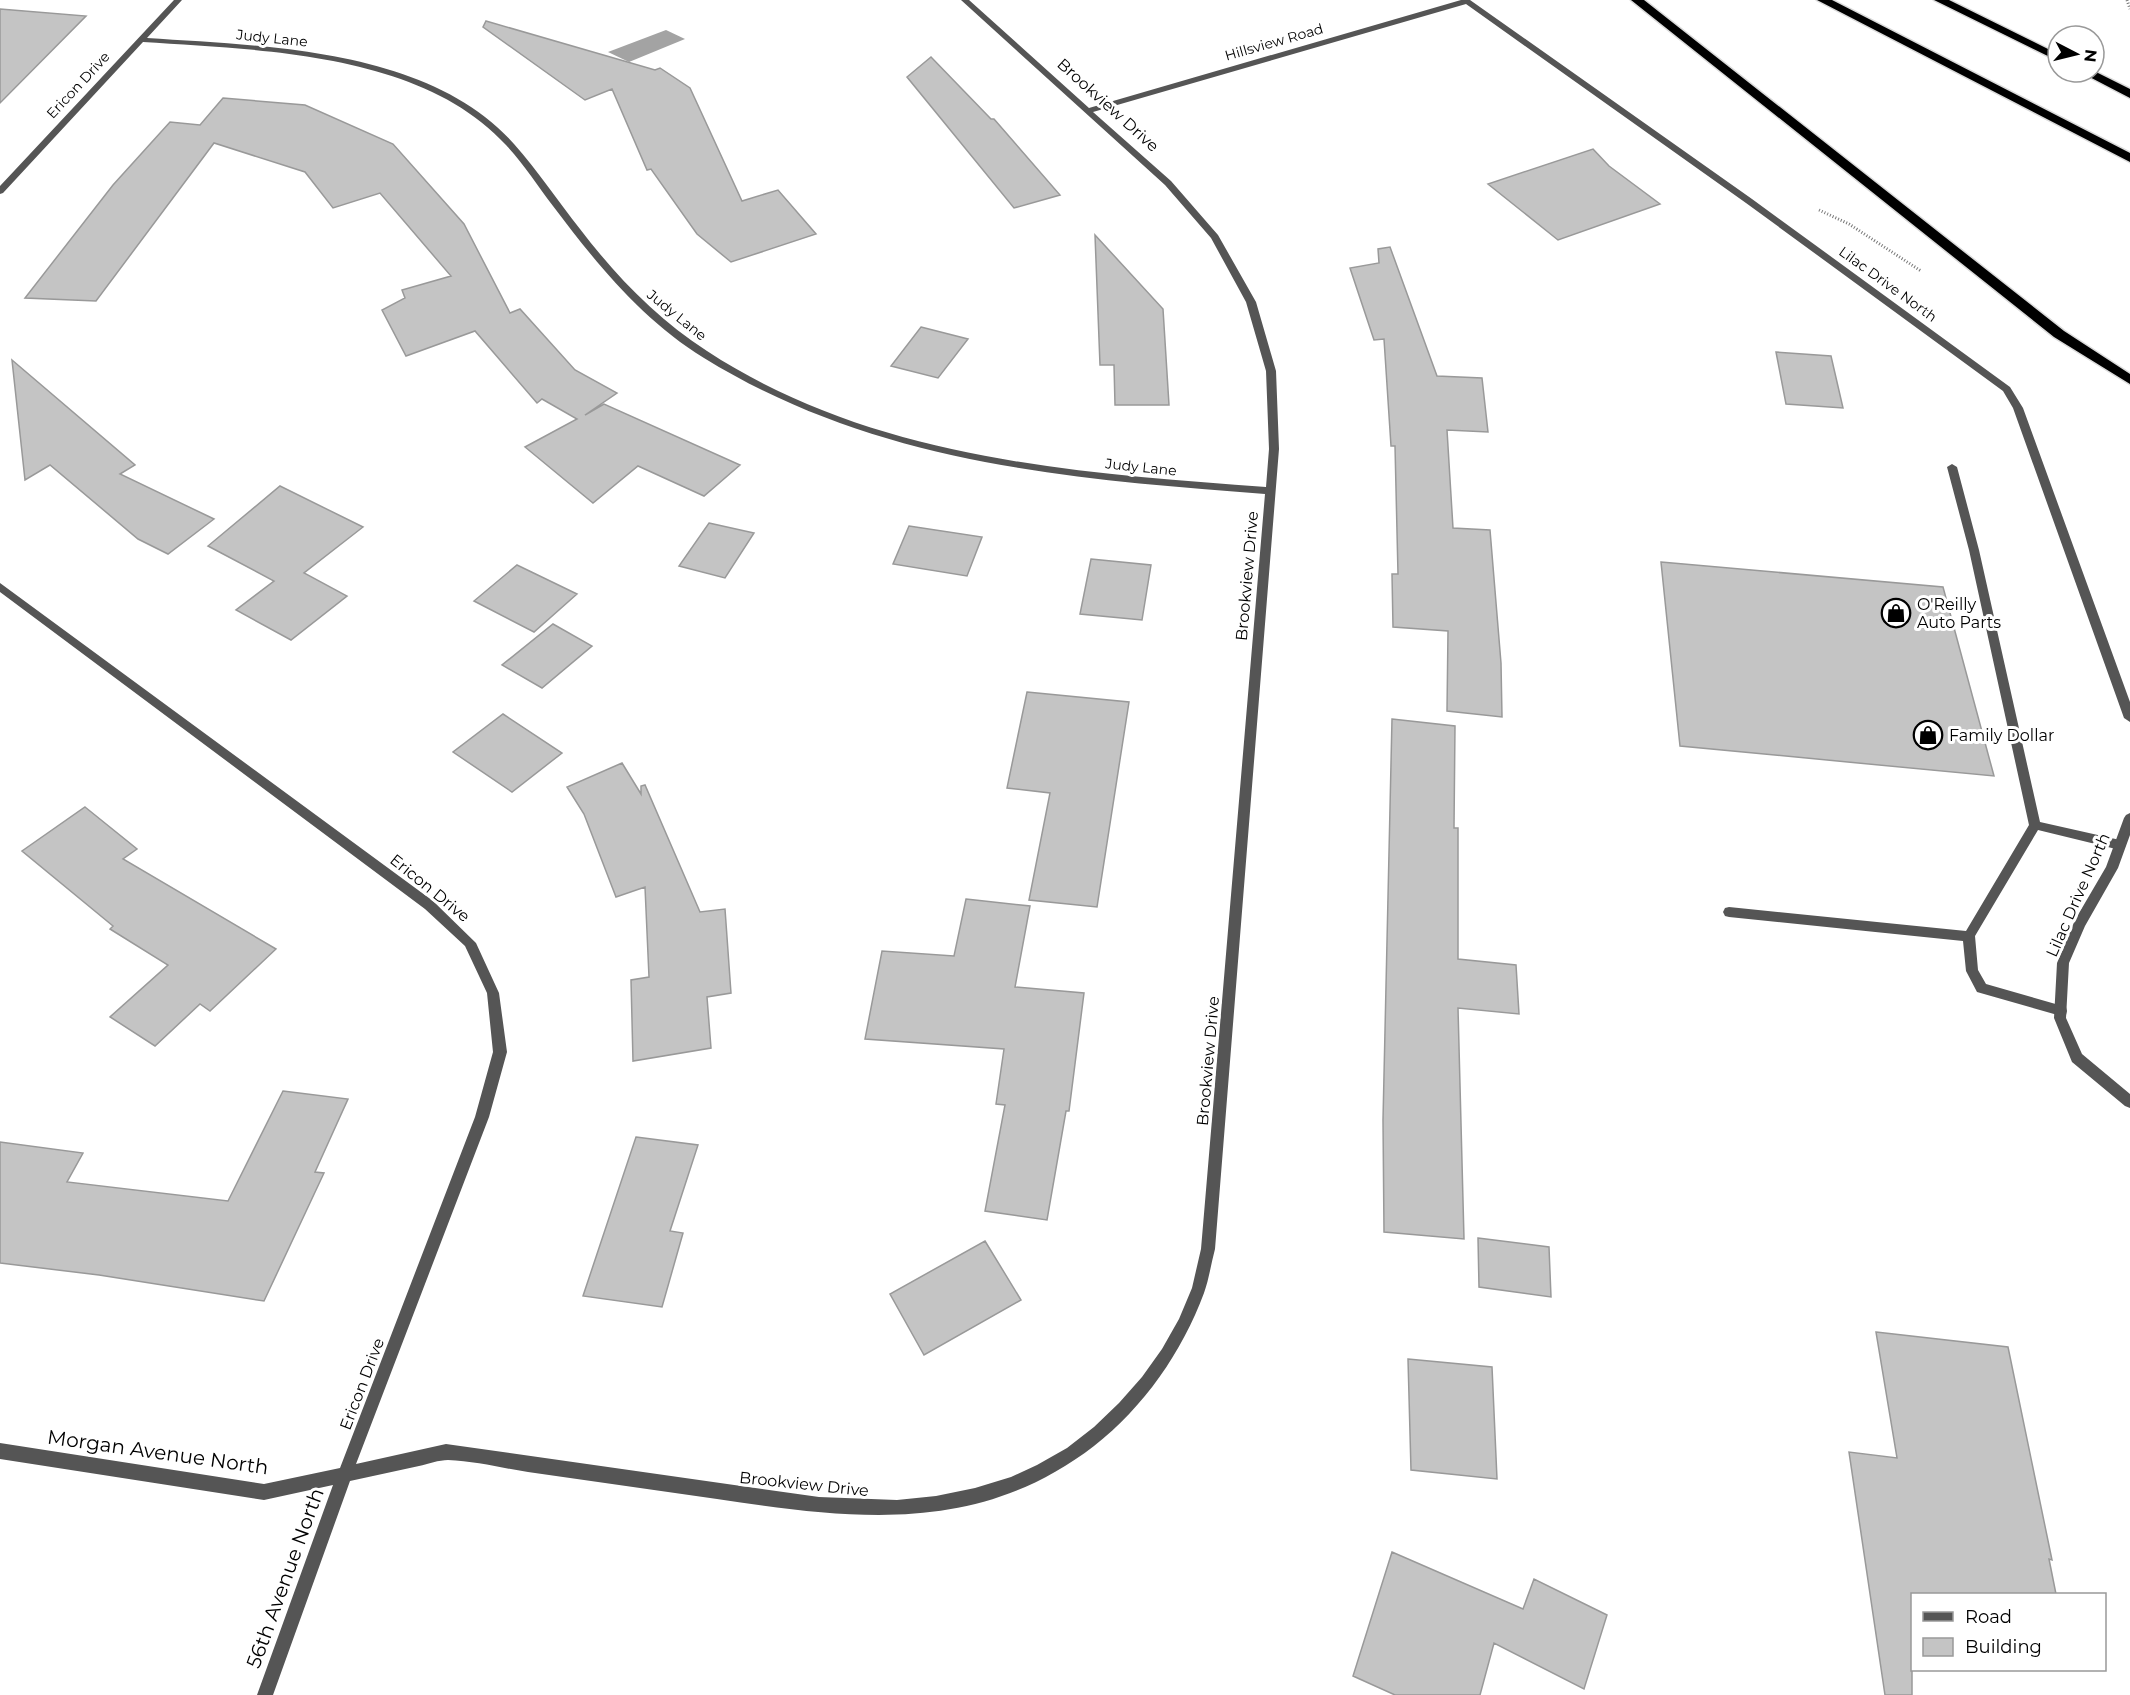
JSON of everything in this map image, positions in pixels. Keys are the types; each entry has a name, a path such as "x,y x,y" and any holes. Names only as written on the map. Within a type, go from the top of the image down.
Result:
{"highway":[{"path":"1637,0 2059,334 2130,380"},
{"path":"1823,0 2130,158"},
{"path":"1940,0 2046,52"},
{"path":"2106,82 2130,94"}],"street":[{"name":"Ericon Drive","path":"0,191 177,0"},
{"name":"Brookview Drive","path":"344,1476 446,1452 806,1504 857,1508 909,1507 963,1499 1013,1484 1064,1459 1106,1427 1147,1383 1177,1336 1197,1292 1208,1249 1270,492 1274,407 1270,371 1251,302 1235,268 1194,211 1168,183 1090,110 965,0"},
{"name":"Hillsview Road","path":"1090,110 1465,1"},
{"name":"Lilac Drive North","path":"1465,1 1749,201 2007,389 2018,408 2130,718"},
{"name":"Judy Lane","path":"141,40 327,57 390,72 445,96 490,124 523,161 600,262 650,314 705,355 768,391 864,429 954,454 1040,470 1150,483 1270,492"},
{"path":"1952,468 1974,550 2035,825 1969,936 1972,971 1982,988 2061,1011"},
{"name":"Ericon Drive","path":"0,587 429,905 470,943 493,993 500,1052 482,1117 344,1476"},
{"name":"Lilac Drive North","path":"2130,818 2112,868 2079,924 2063,963 2060,1018 2077,1058 2130,1102"},
{"path":"2035,825 2120,845"},
{"path":"1729,912 1969,936"},
{"name":"Morgan Avenue North","path":"0,1451 264,1492 344,1476"},
{"name":"56th Avenue North","path":"265,1695 344,1476"}],"path":[{"path":"2127,0 2130,9"}],"shaded area":[{"path":"666,30 685,39 629,62 608,52"}],"building":[{"path":"0,9 86,16 0,103"},
{"path":"486,21 655,70 660,68 690,88 742,201 778,190 816,234 731,262 697,234 651,169 647,170 612,89 585,100 483,27"},
{"path":"931,57 991,119 994,119 1060,195 1014,208 907,77"},
{"path":"223,98 305,105 393,144 464,224 510,313 520,309 575,370 617,393 585,415 604,404 740,465 704,496 638,466 593,503 525,447 577,419 542,399 537,403 475,331 406,356 382,310 405,298 402,290 451,276 380,193 333,208 305,172 214,143 96,301 25,298 113,185 170,122 200,125"},
{"path":"1593,149 1609,166 1660,204 1558,240 1488,184"},
{"path":"1095,235 1163,309 1169,405 1115,405 1114,365 1100,365"},
{"path":"1390,247 1437,376 1482,378 1488,432 1447,430 1453,528 1490,530 1501,663 1502,717 1447,711 1448,631 1393,627 1392,574 1398,574 1395,446 1391,446 1384,339 1374,340 1350,268 1379,263 1378,249"},
{"path":"921,327 968,339 938,378 891,366"},
{"path":"1776,352 1831,356 1843,408 1786,404"},
{"path":"12,360 135,465 120,474 214,519 168,554 138,539 50,465 25,480"},
{"path":"280,486 363,527 304,573 347,596 291,640 236,610 274,581 208,546"},
{"path":"709,523 754,533 725,578 679,566"},
{"path":"909,526 982,537 967,576 893,564"},
{"path":"1091,559 1151,565 1142,620 1080,614"},
{"path":"1661,562 1943,587 1994,776 1680,746"},
{"path":"517,565 577,594 534,632 474,601"},
{"path":"553,624 592,646 542,688 502,665"},
{"path":"1027,692 1129,702 1097,907 1029,900 1050,793 1007,788"},
{"path":"503,714 562,753 512,792 453,752"},
{"path":"1392,719 1455,726 1454,828 1458,828 1458,959 1516,965 1519,1014 1458,1008 1464,1239 1384,1232 1383,1120"},
{"path":"622,763 641,794 641,786 645,785 700,912 725,909 731,993 707,997 711,1048 633,1061 631,980 649,977 645,887 616,897 584,814 567,787"},
{"path":"85,807 137,849 123,859 276,949 210,1011 200,1004 155,1046 110,1017 168,965 110,929 113,926 22,851"},
{"path":"966,899 1030,906 1015,987 1084,993 1069,1111 1066,1111 1047,1220 985,1211 1005,1105 996,1104 1004,1049 865,1039 882,951 954,956"},
{"path":"283,1091 348,1099 315,1172 324,1173 264,1301 99,1275 0,1263 0,1142 83,1153 67,1182 228,1201"},
{"path":"636,1137 698,1145 670,1231 683,1233 662,1307 583,1296"},
{"path":"1478,1238 1549,1247 1551,1297 1479,1287"},
{"path":"985,1241 1021,1300 924,1355 890,1294"},
{"path":"1876,1332 2008,1347 2052,1560 2049,1559 2056,1593 1911,1593 1912,1695 1885,1695 1849,1452 1897,1458"},
{"path":"1408,1359 1492,1367 1497,1479 1411,1470"},
{"path":"1392,1552 1523,1609 1534,1579 1607,1615 1584,1689 1494,1643 1480,1695 1395,1695 1353,1676"}],"place":[{"name":"O'Reilly Auto Parts","path":"1896,613"},
{"name":"Family Dollar","path":"1928,735"}]}
